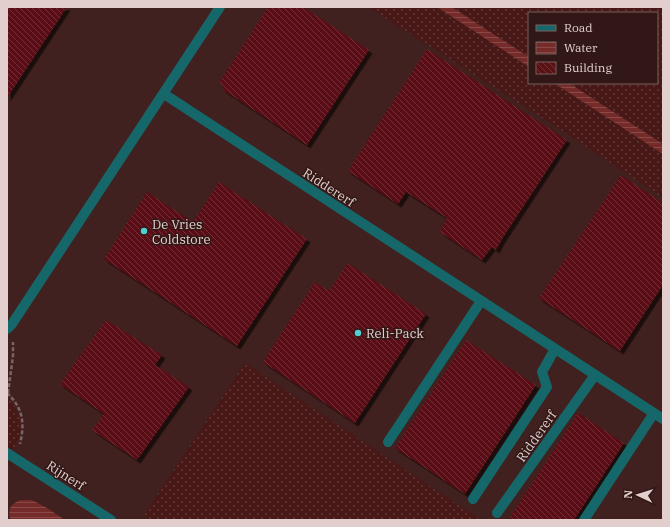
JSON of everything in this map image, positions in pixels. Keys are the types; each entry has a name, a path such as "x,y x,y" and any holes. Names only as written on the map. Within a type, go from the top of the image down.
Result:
{"street":[{"path":"7,338 9,327 220,7"},
{"name":"Riddererf","path":"164,94 659,416 584,520"},
{"path":"388,442 481,301"},
{"name":"Riddererf","path":"473,499 547,387 542,372 555,349"},
{"name":"Riddererf","path":"497,513 595,375"},
{"name":"Rijnerf","path":"10,455 111,520"}],"path":[{"path":"9,327 13,356 7,393 17,404 21,412 23,423 23,434 20,444 10,455"}],"shaded area":[{"path":"7,7 444,7 528,61 528,84 563,84 663,150 663,520 7,520"},
{"path":"368,7 437,7 528,66 528,84 556,84 663,154 663,198 564,132"},
{"path":"452,7 663,7 663,144 571,84 658,84 658,12 528,12 528,56"},
{"path":"245,363 481,520 152,520 144,515"},
{"path":"7,397 12,402 20,422 19,437 13,449 7,446"}],"water":[{"path":"437,7 452,7 528,56 528,66"},
{"path":"556,84 571,84 663,144 663,154"},
{"path":"20,500 32,500 65,520 10,520 10,507"}],"building":[{"path":"7,7 67,7 7,98"},
{"path":"268,7 303,7 369,50 307,145 222,89 224,86 219,83"},
{"path":"427,49 567,140 496,250 492,247 482,260 440,232 447,218 406,192 398,204 348,171"},
{"path":"621,175 663,203 663,285 620,351 539,298"},
{"path":"219,182 307,239 237,346 104,259 147,192 193,222"},
{"path":"348,263 426,314 355,423 263,362 315,282 329,291"},
{"path":"106,320 162,355 155,365 189,387 137,460 92,430 104,414 60,384"},
{"path":"466,340 536,385 465,494 395,448"},
{"path":"578,413 624,443 574,520 508,520"}],"place":[{"name":"De Vries Coldstore","path":"144,231"},
{"name":"Reli-Pack","path":"358,333"}]}
